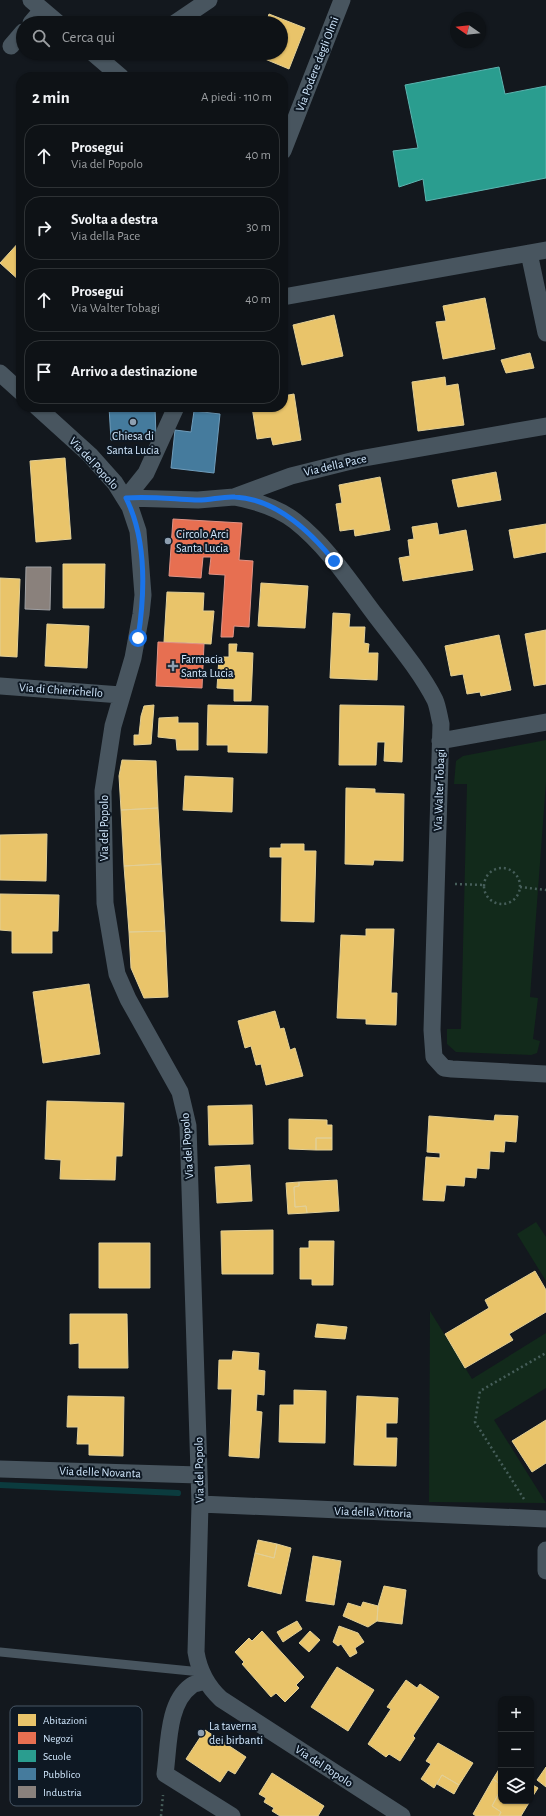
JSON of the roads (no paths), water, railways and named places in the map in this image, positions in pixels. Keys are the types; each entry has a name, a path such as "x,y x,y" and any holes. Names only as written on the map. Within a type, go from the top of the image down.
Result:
{"street":[{"path":"185,16 209,0"},
{"name":"Via Podere degli Olmi","path":"288,138 342,0"},
{"path":"33,16 36,5 49,16"},
{"path":"11,46 16,40"},
{"path":"101,60 115,72"},
{"path":"288,295 546,250"},
{"path":"529,253 546,333"},
{"path":"0,373 16,387"},
{"name":"Via del Popolo","path":"43,412 90,455 115,483 126,498 138,531 143,595 138,638 113,726 103,791 105,903 117,974 132,1006 180,1092 188,1126 200,1504 196,1652 203,1676 221,1700 402,1816"},
{"path":"126,498 146,473 174,412"},
{"name":"Via della Pace","path":"126,498 198,500 234,497 291,476 359,459 546,426"},
{"name":"Via Walter Tobagi","path":"234,497 257,501 276,509 295,521 323,548 403,651 435,701 440,724 440,741 432,1030 434,1057 444,1068 546,1074"},
{"name":"Via di Chierichello","path":"0,686 121,695"},
{"path":"440,741 546,722"},
{"name":"Via delle Novanta","path":"0,1470 199,1475"},
{"name":"Via della Vittoria","path":"200,1504 541,1519"},
{"path":"546,1550 546,1571"},
{"path":"203,1676 191,1686 177,1702 173,1713 166,1774 232,1816"}],"lane":[{"path":"0,1652 203,1676"}],"waterway":[{"path":"0,1485 178,1493"}],"place":[{"name":"Chiesa di Santa Lucia","path":"133,422"},
{"name":"Circolo Arci Santa Lucia","path":"168,541"},
{"name":"Farmacia Santa Lucia","path":"173,666"},
{"name":"La taverna dei birbanti","path":"201,1733"}]}
